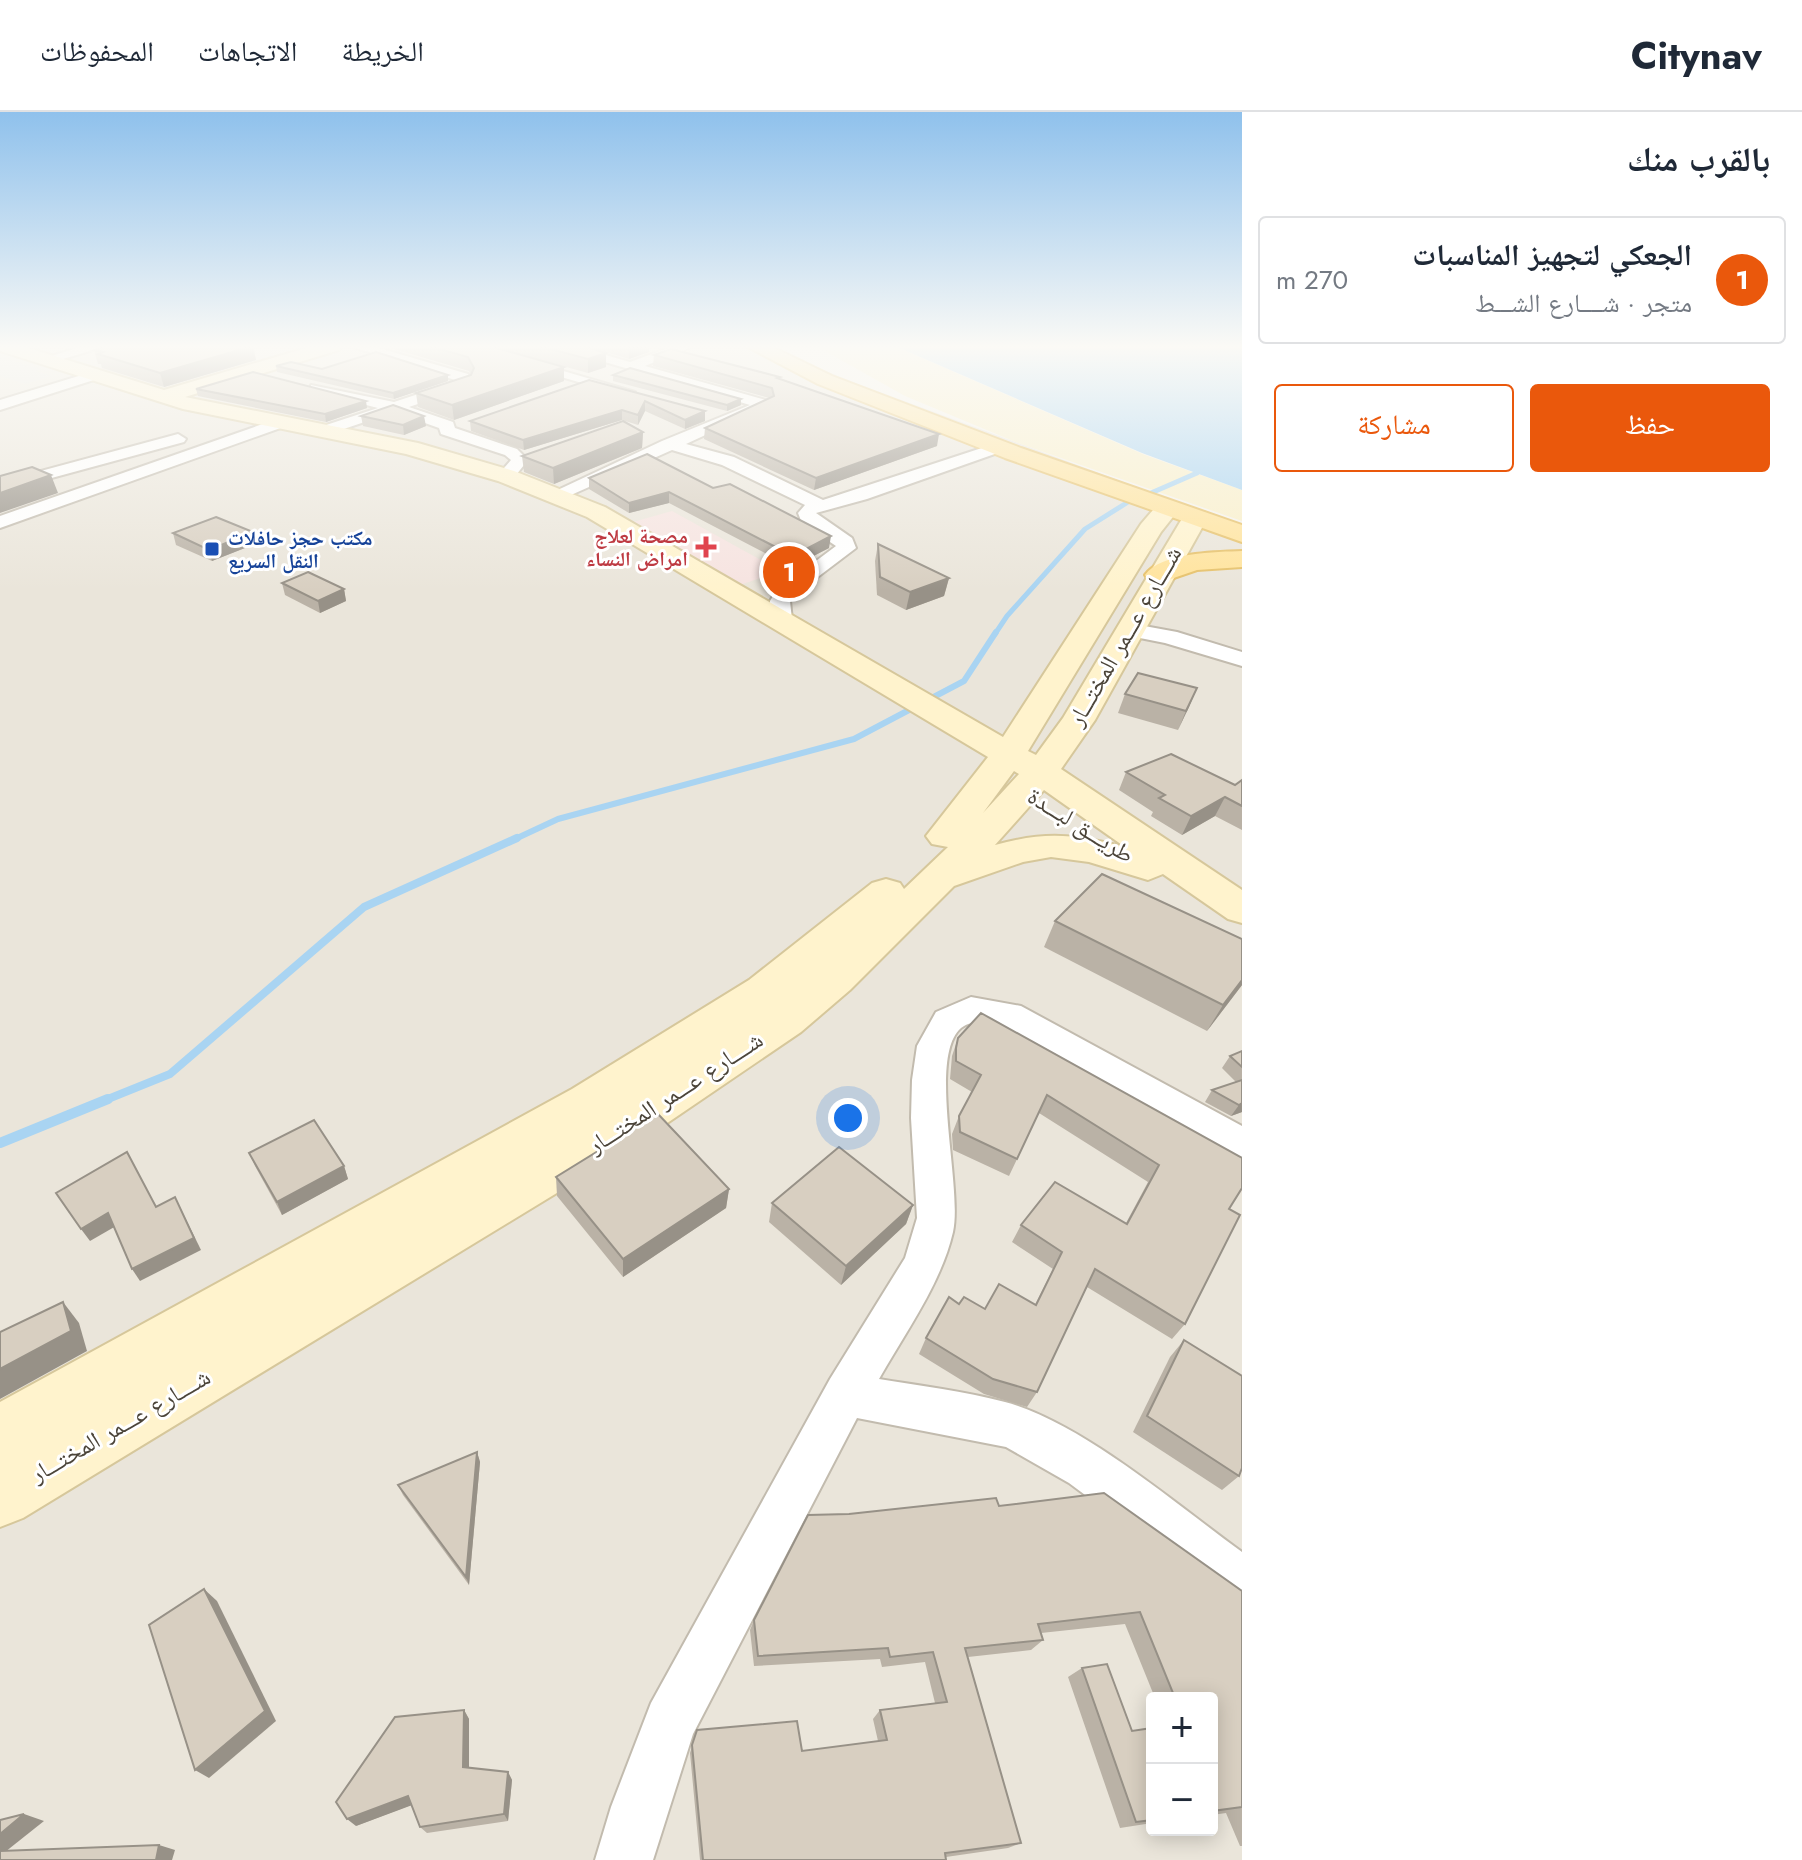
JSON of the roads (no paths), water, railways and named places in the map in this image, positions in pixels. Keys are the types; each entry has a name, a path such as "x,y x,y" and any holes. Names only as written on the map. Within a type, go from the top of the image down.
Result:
{"main road":[{"path":"939,428 1242,534"},
{"path":"1173,512 1242,541"},
{"path":"1159,575 1193,562 1242,559"}],"street":[{"path":"0,487 213,428"},
{"path":"0,522 267,428"},
{"path":"305,428 401,449 513,468 556,495 614,520 781,620 887,696"},
{"path":"323,431 332,428"},
{"path":"447,431 457,428"},
{"path":"556,495 713,428"},
{"path":"447,431 511,452 513,468"},
{"path":"650,438 728,461 820,505"},
{"path":"401,449 500,484 605,528 887,696"},
{"path":"781,620 780,601 786,591 846,548 845,542 809,519 807,513 810,509 1003,450"},
{"path":"513,468 538,454"},
{"name":"شــــارع عـــمر المختـــار","path":"0,1436 589,1103 765,991 882,896 944,837 1078,720 1159,575 1173,512"},
{"name":"شــــارع عـــمر المختـــار","path":"0,1495 623,1127 785,1020 835,979 934,882 1017,772 1143,539 1173,512"},
{"path":"1128,629 1169,637 1242,659"},
{"name":"طريـــق لبـــدة","path":"887,696 1242,909"},
{"name":"طريـــق لبـــدة","path":"1017,772 1242,932"},
{"path":"934,882 1008,851 1041,844 1087,847 1148,867"},
{"path":"624,1860 639,1807 670,1722 846,1394 919,1271 934,1232 936,1196 926,1086 940,1032 962,1013 986,1010 1009,1015 1242,1144"},
{"path":"846,1394 1007,1425 1040,1439 1085,1467 1242,1582"}],"water":[{"path":"1083,428 1242,428 1242,490"}],"waterway":[{"path":"1151,493 1197,473"},
{"path":"995,634 1007,616 1085,529 1128,502"},
{"path":"513,840 558,819 854,739 964,681 996,632"},
{"path":"103,1101 170,1074 364,907 517,838"},
{"path":"0,1143 108,1099"}],"place":[{"name":"مصحة لعلاج امراض النساء","path":"706,547"},
{"name":"مكتب حجز حافلات النقل السريع","path":"212,549"},
{"name":"الجعكي لتجهيز المناسبات","path":"789,572"}]}
